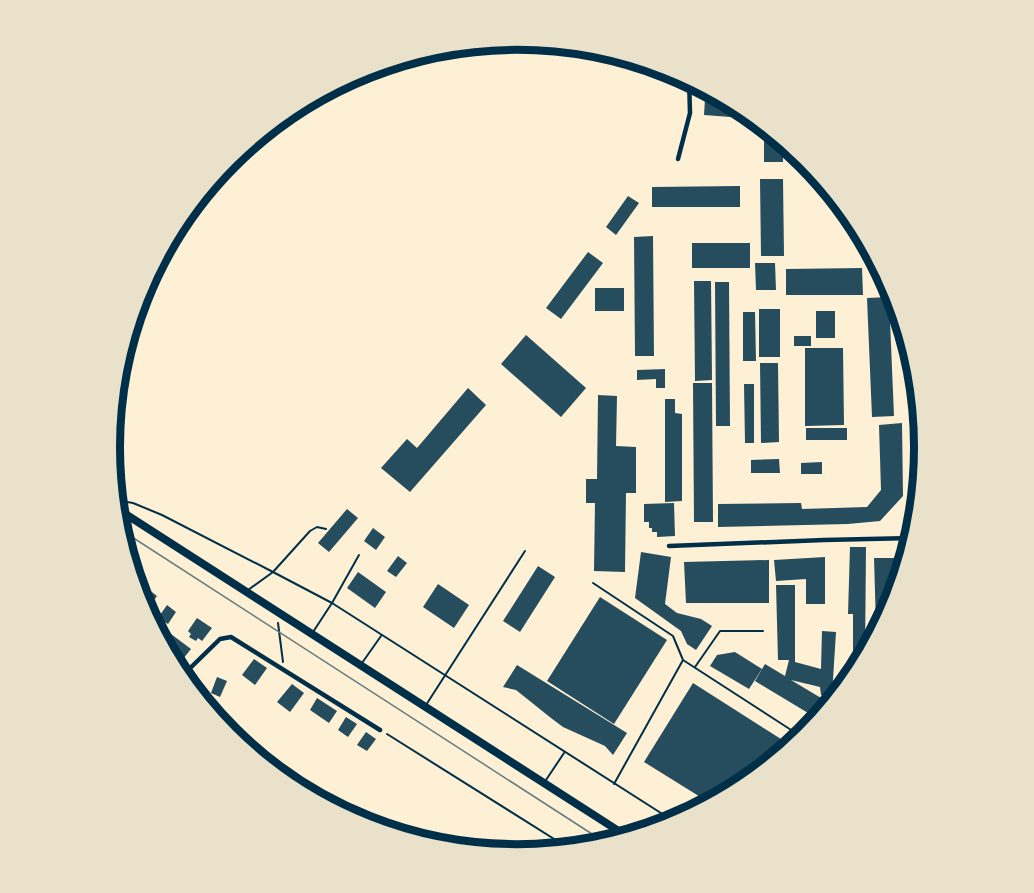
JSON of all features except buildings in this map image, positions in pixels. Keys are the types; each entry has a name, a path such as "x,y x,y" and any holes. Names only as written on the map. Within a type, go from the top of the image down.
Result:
{"main road":[{"path":"126,515 617,831"}],"street":[{"path":"678,159 690,113 689,88"},
{"path":"669,546 903,538"},
{"path":"189,670 225,637 231,637 380,730"}],"lane":[{"path":"124,501 162,515 332,603 664,815"},
{"path":"246,592 273,572 310,531 318,527 326,529"},
{"path":"425,707 525,551"},
{"path":"311,635 359,555"},
{"path":"593,583 673,636 683,660 793,731"},
{"path":"695,667 720,631 763,631"},
{"path":"360,666 381,636"},
{"path":"614,784 683,660"},
{"path":"543,784 564,753"}],"path":[{"path":"274,611 278,622 284,670"},
{"path":"380,730 558,841"}],"tram line":[{"path":"131,536 595,836"}]}
